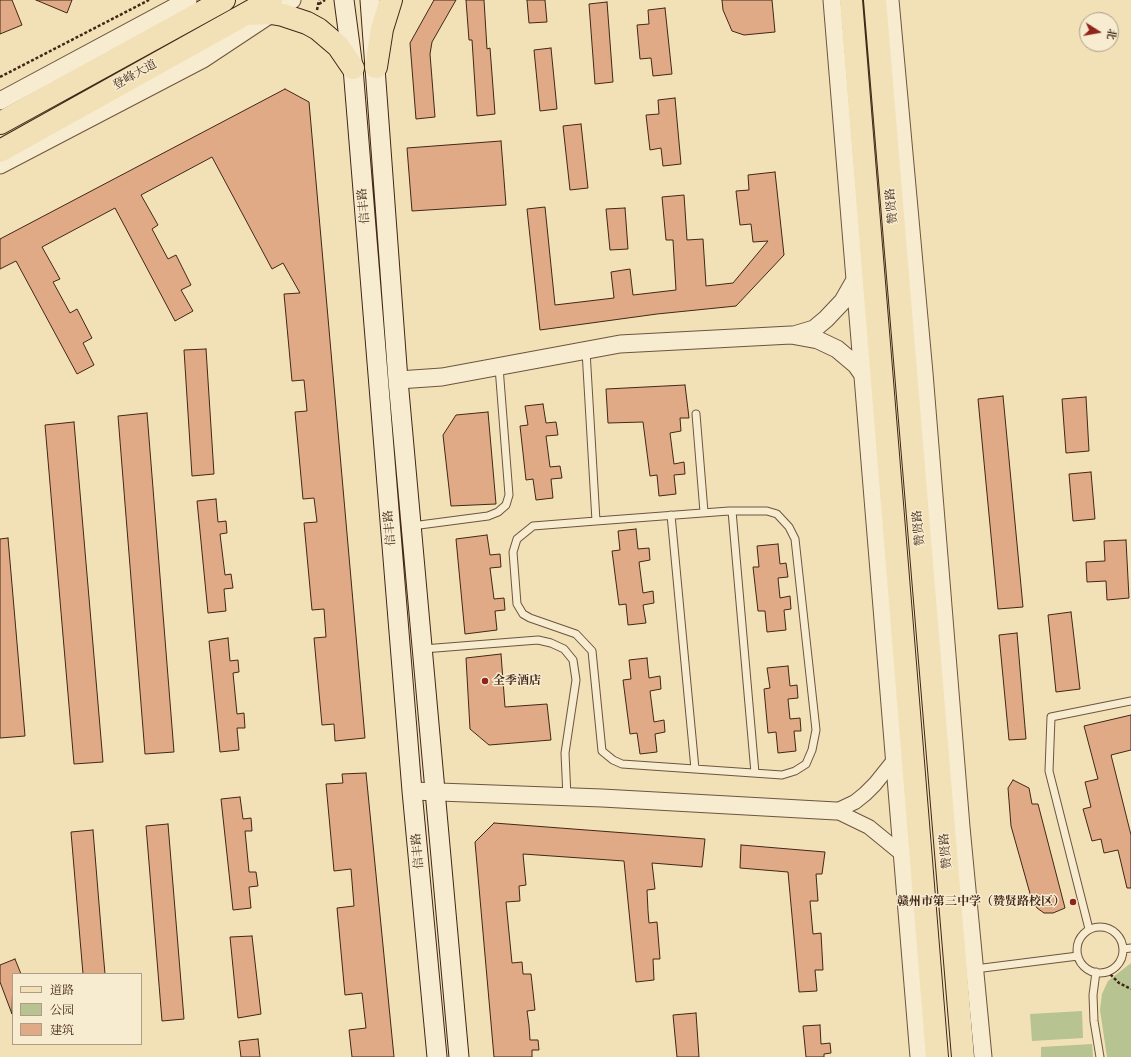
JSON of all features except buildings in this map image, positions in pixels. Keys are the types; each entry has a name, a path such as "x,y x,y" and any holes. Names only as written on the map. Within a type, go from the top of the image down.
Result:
{"main road":[{"name":"登峰大道","path":"0,123 224,0"},
{"name":"信丰路","path":"344,0 353,68 412,791 437,1057"},
{"name":"信丰路","path":"370,0 398,380 459,1057"},
{"path":"376,67 382,29 391,0"},
{"name":"赞贤路","path":"851,0 937,1057"},
{"name":"赞贤路","path":"875,0 963,1057"},
{"name":"登峰大道","path":"0,151 246,14 271,7"},
{"path":"271,7 318,29 338,46 353,68"}],"street":[{"path":"3,98 188,0"},
{"path":"0,165 203,59 271,7 292,0"},
{"path":"832,0 919,1057"},
{"path":"890,0 925,381 960,819 983,1057"},
{"path":"398,380 442,377 620,344 791,335 814,329 826,319 843,301 855,280"},
{"path":"791,335 818,340 837,349 856,365 863,375"},
{"path":"836,811 854,802 865,794 876,784 895,759"},
{"path":"412,791 567,797 836,811 869,827 902,854"}],"lane":[{"path":"586,351 596,521"},
{"path":"412,526 488,516 498,512 506,505 509,495 499,366"},
{"path":"696,414 704,512"},
{"path":"732,511 756,773"},
{"path":"767,511 777,514 789,527 795,539 816,730 812,750 806,764 795,771 782,775 622,764 613,760 602,751 592,651 576,634 530,618 523,614 517,604 513,552 517,539 533,526 671,515 704,512 767,511"},
{"path":"671,515 695,769"},
{"path":"423,650 538,640 551,643 564,649 573,660 576,680 565,753 567,797"},
{"path":"1089,929 1049,771 1051,717 1131,701"},
{"path":"1096,927 1111,930 1121,942 1122,949 1118,963 1107,971 1096,972 1086,968 1078,956 1077,948 1079,940 1089,929 1096,927"},
{"path":"1122,949 1131,948"},
{"path":"974,969 1078,956"},
{"path":"1096,972 1093,995 1094,1021 1100,1057"}],"path":[{"path":"0,77 149,0"},
{"path":"319,0 319,4 325,0"},
{"path":"1107,971 1119,983 1131,989"}],"green space":[{"path":"1131,963 1131,1057 1107,1057 1100,1010 1102,994 1108,981"},
{"path":"1082,1011 1083,1038 1032,1041 1030,1014"},
{"path":"1092,1044 1093,1057 1041,1057 1041,1047"}],"place":[{"name":"全季酒店","path":"485,681"},
{"name":"赣州市第三中学（赞贤路校区）","path":"1073,902"}]}
